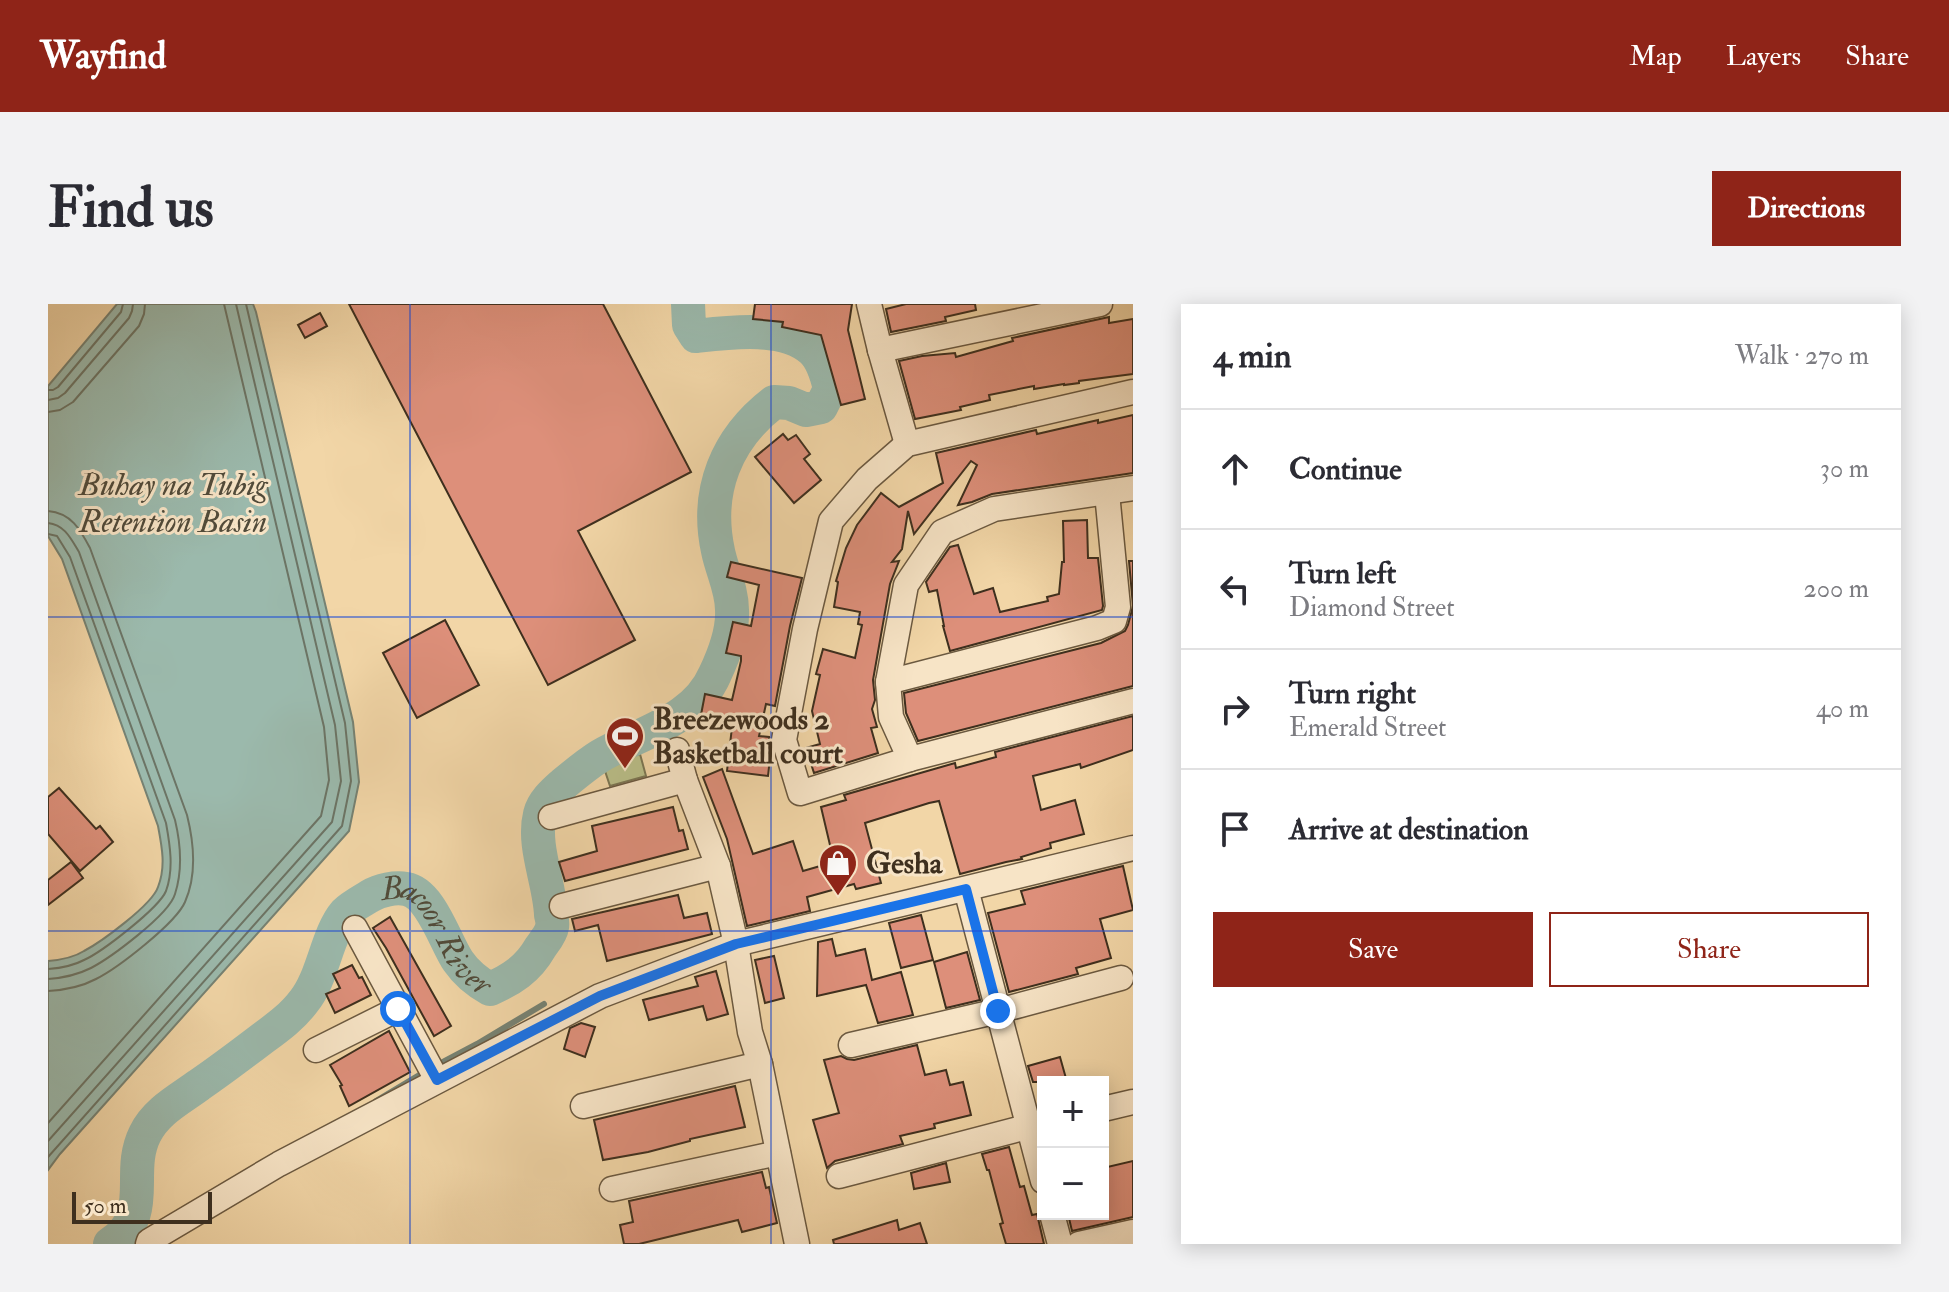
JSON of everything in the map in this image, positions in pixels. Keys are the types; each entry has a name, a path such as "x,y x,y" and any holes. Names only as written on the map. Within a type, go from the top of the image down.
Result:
{"street":[{"path":"869,304 907,444"},
{"path":"880,350 1100,304"},
{"path":"1133,392 907,444 867,479 831,521 805,629 784,740 800,793 910,759 1133,701"},
{"path":"910,759 891,717 888,682 906,585 942,532 994,509 1133,488"},
{"path":"888,682 1114,621 1118,607 1107,493"},
{"path":"677,750 685,780 718,866 736,944 750,1032 760,1064 778,1153 792,1243"},
{"path":"551,817 685,780"},
{"path":"148,1244 279,1164 600,996 736,944 1133,848"},
{"path":"562,906 718,866"},
{"path":"966,889 998,1011 1036,1125 1039,1148"},
{"path":"355,928 437,1080"},
{"path":"851,1045 998,1011 1121,978"},
{"path":"316,1050 398,1009"},
{"path":"583,1106 760,1064"},
{"path":"1109,1108 1133,1102"},
{"path":"839,1176 1036,1125"},
{"path":"612,1189 778,1153"},
{"path":"1054,1220 1060,1244"},
{"path":"1079,1244 1133,1232"}],"green space":[{"name":"Breezewoods 2 Basketball court","path":"640,754 646,776 610,786 603,765"}],"water":[{"name":"Buhay na Tubig Retention Basin","path":"117,304 253,304 353,722 359,782 349,831 48,1170 48,961 80,953 125,922 154,895 163,864 158,826 62,559 48,536 48,386"}],"building":[{"path":"349,304 603,304 691,472 578,531 635,640 548,685"},
{"path":"755,304 852,304 848,330 865,399 841,405 821,335 782,327 783,322 753,319"},
{"path":"906,304 975,304 976,310 945,317 946,321 891,332 886,309"},
{"path":"320,313 327,326 305,338 298,325"},
{"path":"1109,317 1109,323 1133,319 1133,374 1034,389 1034,386 989,395 990,400 960,407 961,410 915,419 899,361 955,353 956,357 1013,341 1012,338"},
{"path":"1133,415 1133,473 992,494 958,505 977,465 971,461 914,534 908,511 902,549 892,562 899,561 890,584 873,680 875,700 872,709 877,727 871,728 878,753 814,773 806,748 820,744 812,711 820,675 816,674 823,649 855,658 862,625 858,624 860,612 834,607 836,581 857,525 881,493 899,507 943,483 936,453 1036,430 1037,434"},
{"path":"783,434 788,440 796,435 810,454 804,459 821,480 794,503 755,457"},
{"path":"1087,520 1088,558 1098,558 1102,610 950,651 937,590 929,592 926,582 950,547 958,545 974,594 993,588 1000,612 1048,601 1047,597 1059,594 1064,562 1063,521"},
{"path":"1129,561 1133,561 1133,606"},
{"path":"731,562 802,578 775,706 766,704 759,736 769,737 768,776 727,771 732,727 700,720 705,694 732,700 741,661 741,656 726,653 733,622 751,626 759,585 727,577"},
{"path":"1133,606 1133,686 918,741 906,713 904,693 1101,643 1125,631"},
{"path":"445,620 479,685 417,718 383,653"},
{"path":"1133,716 1133,750 1081,768 1080,764 1033,776 1041,810 1075,800 1084,834 1050,843 1051,848 1022,859 960,874 939,801 929,803 865,823 881,883 856,889 854,884 807,897 810,911 747,926 727,839 703,777 722,769 753,854 793,841 803,871 834,862 821,807 846,800 844,795 955,763 956,768 996,757 995,752"},
{"path":"59,788 96,829 100,826 113,842 80,871 48,834 48,797"},
{"path":"673,807 679,831 683,830 688,849 565,881 559,862 597,851 592,826"},
{"path":"71,862 83,878 48,905 48,880"},
{"path":"1123,866 1133,910 1100,919 1111,958 1076,968 1078,974 1009,992 988,913 1025,904 1021,891"},
{"path":"678,895 684,918 707,913 712,934 607,961 598,925 575,931 572,919"},
{"path":"921,915 933,960 901,968 889,923"},
{"path":"390,917 451,1026 434,1036 373,928"},
{"path":"832,939 836,956 865,949 872,980 901,972 913,1015 878,1023 866,985 817,996 818,942"},
{"path":"967,952 980,1000 946,1008 934,962"},
{"path":"774,956 784,998 765,1003 755,960"},
{"path":"352,965 371,995 335,1013 326,994 340,988 333,974"},
{"path":"716,971 728,1014 707,1020 703,1006 649,1020 643,1000 698,986 695,977"},
{"path":"581,1023 595,1027 585,1057 564,1049 570,1028"},
{"path":"389,1031 410,1072 349,1106 342,1085 330,1065"},
{"path":"917,1045 925,1075 946,1070 950,1085 963,1082 971,1115 900,1136 903,1144 835,1161 827,1168 813,1120 839,1113 824,1060 841,1056 854,1060"},
{"path":"1060,1057 1065,1076 1037,1076 1037,1082 1033,1082 1028,1066"},
{"path":"735,1086 745,1127 603,1160 594,1120"},
{"path":"1009,1147 1020,1187 1024,1186 1032,1215 1037,1214 1044,1244 1006,1244 989,1170 982,1154"},
{"path":"1133,1161 1133,1217 1072,1231 1069,1220 1109,1220 1109,1167"},
{"path":"946,1163 950,1182 914,1189 911,1173"},
{"path":"762,1172 766,1188 769,1187 777,1223 742,1232 738,1220 639,1244 624,1244 620,1225 633,1222 629,1201"},
{"path":"897,1220 899,1230 920,1223 927,1244 834,1244 833,1240"}],"waterway":[{"name":"Bacoor River","path":"110,1244 132,1220 136,1207 137,1164 150,1126 169,1106 295,1012 310,991 345,913 378,892 392,889 415,892 430,909 458,961 472,977 490,989 512,978 530,962 552,927 538,839 540,814 546,802 590,762 665,724 681,714 706,690 725,651 732,618 732,602 715,529 717,487 723,468 743,432 774,402 789,403 806,410 821,407 830,389 819,358 800,342 757,332 696,336 689,325 688,304"},
{"path":"443,1062 544,1004"},
{"path":"376,1101 421,1074"}],"place":[{"name":"Breezewoods 2 Basketball court","path":"625,770"},
{"name":"Gesha","path":"838,897"}],"route":[{"path":"398,1009 437,1080 600,996 736,944 966,889 998,1011"}]}
